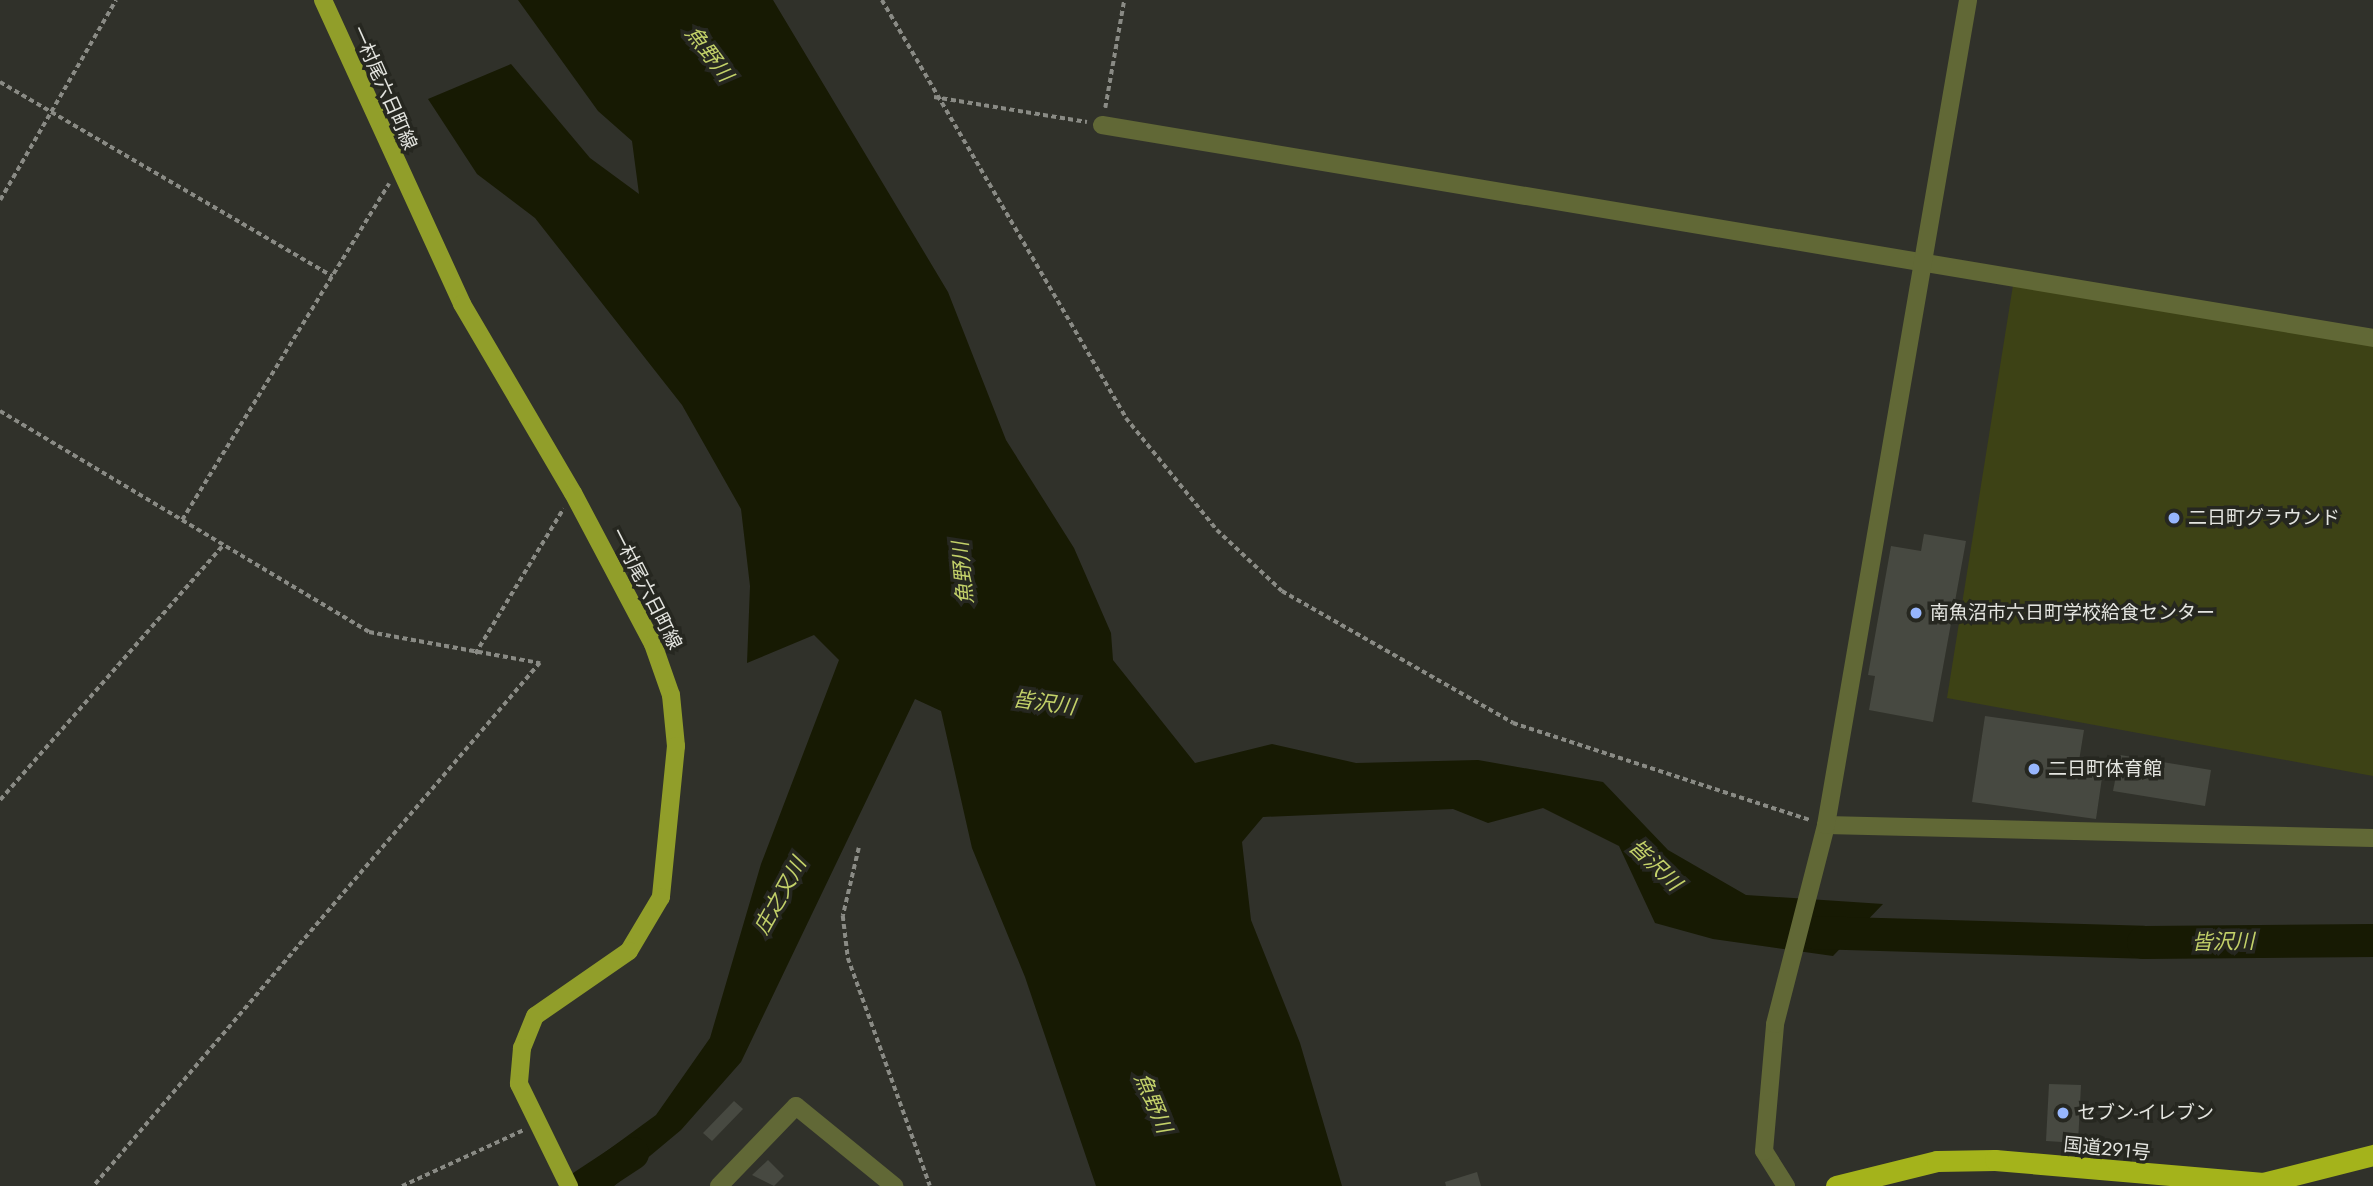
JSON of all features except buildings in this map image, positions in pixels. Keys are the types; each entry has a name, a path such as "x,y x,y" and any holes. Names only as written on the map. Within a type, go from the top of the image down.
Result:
{"highway":[{"name":"国道291号","path":"1836,1186 1937,1161 1994,1160 2263,1183 2373,1155"}],"main road":[{"name":"一村尾六日町線","path":"323,0 397,170 463,304 573,493 653,644 671,695 676,747 661,897 646,927 629,951 535,1016 522,1048 519,1084 537,1128 569,1186"}],"street":[{"path":"1786,1186 1764,1151 1786,975 1826,825 1925,265 1968,0"},
{"path":"1102,125 2373,338"},
{"path":"1826,825 2373,838"},
{"path":"719,1186 796,1106 894,1186"}],"path":[{"path":"0,200 116,0"},
{"path":"882,0 934,97 1126,418 1217,530 1282,591 1513,723 1826,825"},
{"path":"934,97 1102,125 1124,0"},
{"path":"0,82 332,276"},
{"path":"182,521 397,170"},
{"path":"0,411 369,632 475,654 540,663 94,1186"},
{"path":"475,654 573,493"},
{"path":"0,800 223,545"},
{"path":"859,848 842,916 848,958 930,1186"},
{"path":"402,1186 537,1128"}],"green space":[{"name":"二日町グラウンド","path":"2014,279 2373,338 2373,776 1947,698"}],"water":[{"name":"魚野川","path":"518,0 773,0 948,292 1006,440 1074,548 1111,633 1113,660 1195,763 1272,744 1356,763 1478,760 1603,782 1668,850 1746,895 1883,904 1833,956 1713,939 1655,923 1619,846 1543,808 1488,823 1453,809 1263,817 1242,842 1251,920 1300,1043 1342,1186 1096,1186 1025,977 972,848 941,711 915,699 741,1062 681,1130 614,1186 596,1186 593,1161 656,1115 710,1038 761,864 839,660 814,635 747,663 750,586 741,509 682,405 535,218 477,174 428,99 511,64 590,158 639,194 632,141 598,111"}],"waterway":[{"name":"皆沢川","path":"1812,932 2143,942 2373,940"},
{"name":"庄之又川","path":"582,1186 632,1153"}],"place":[{"name":"二日町グラウンド","path":"2174,518"},
{"name":"南魚沼市六日町学校給食センター","path":"1916,613"},
{"name":"二日町体育館","path":"2034,769"},
{"name":"セブン-イレブン","path":"2063,1113"}]}
